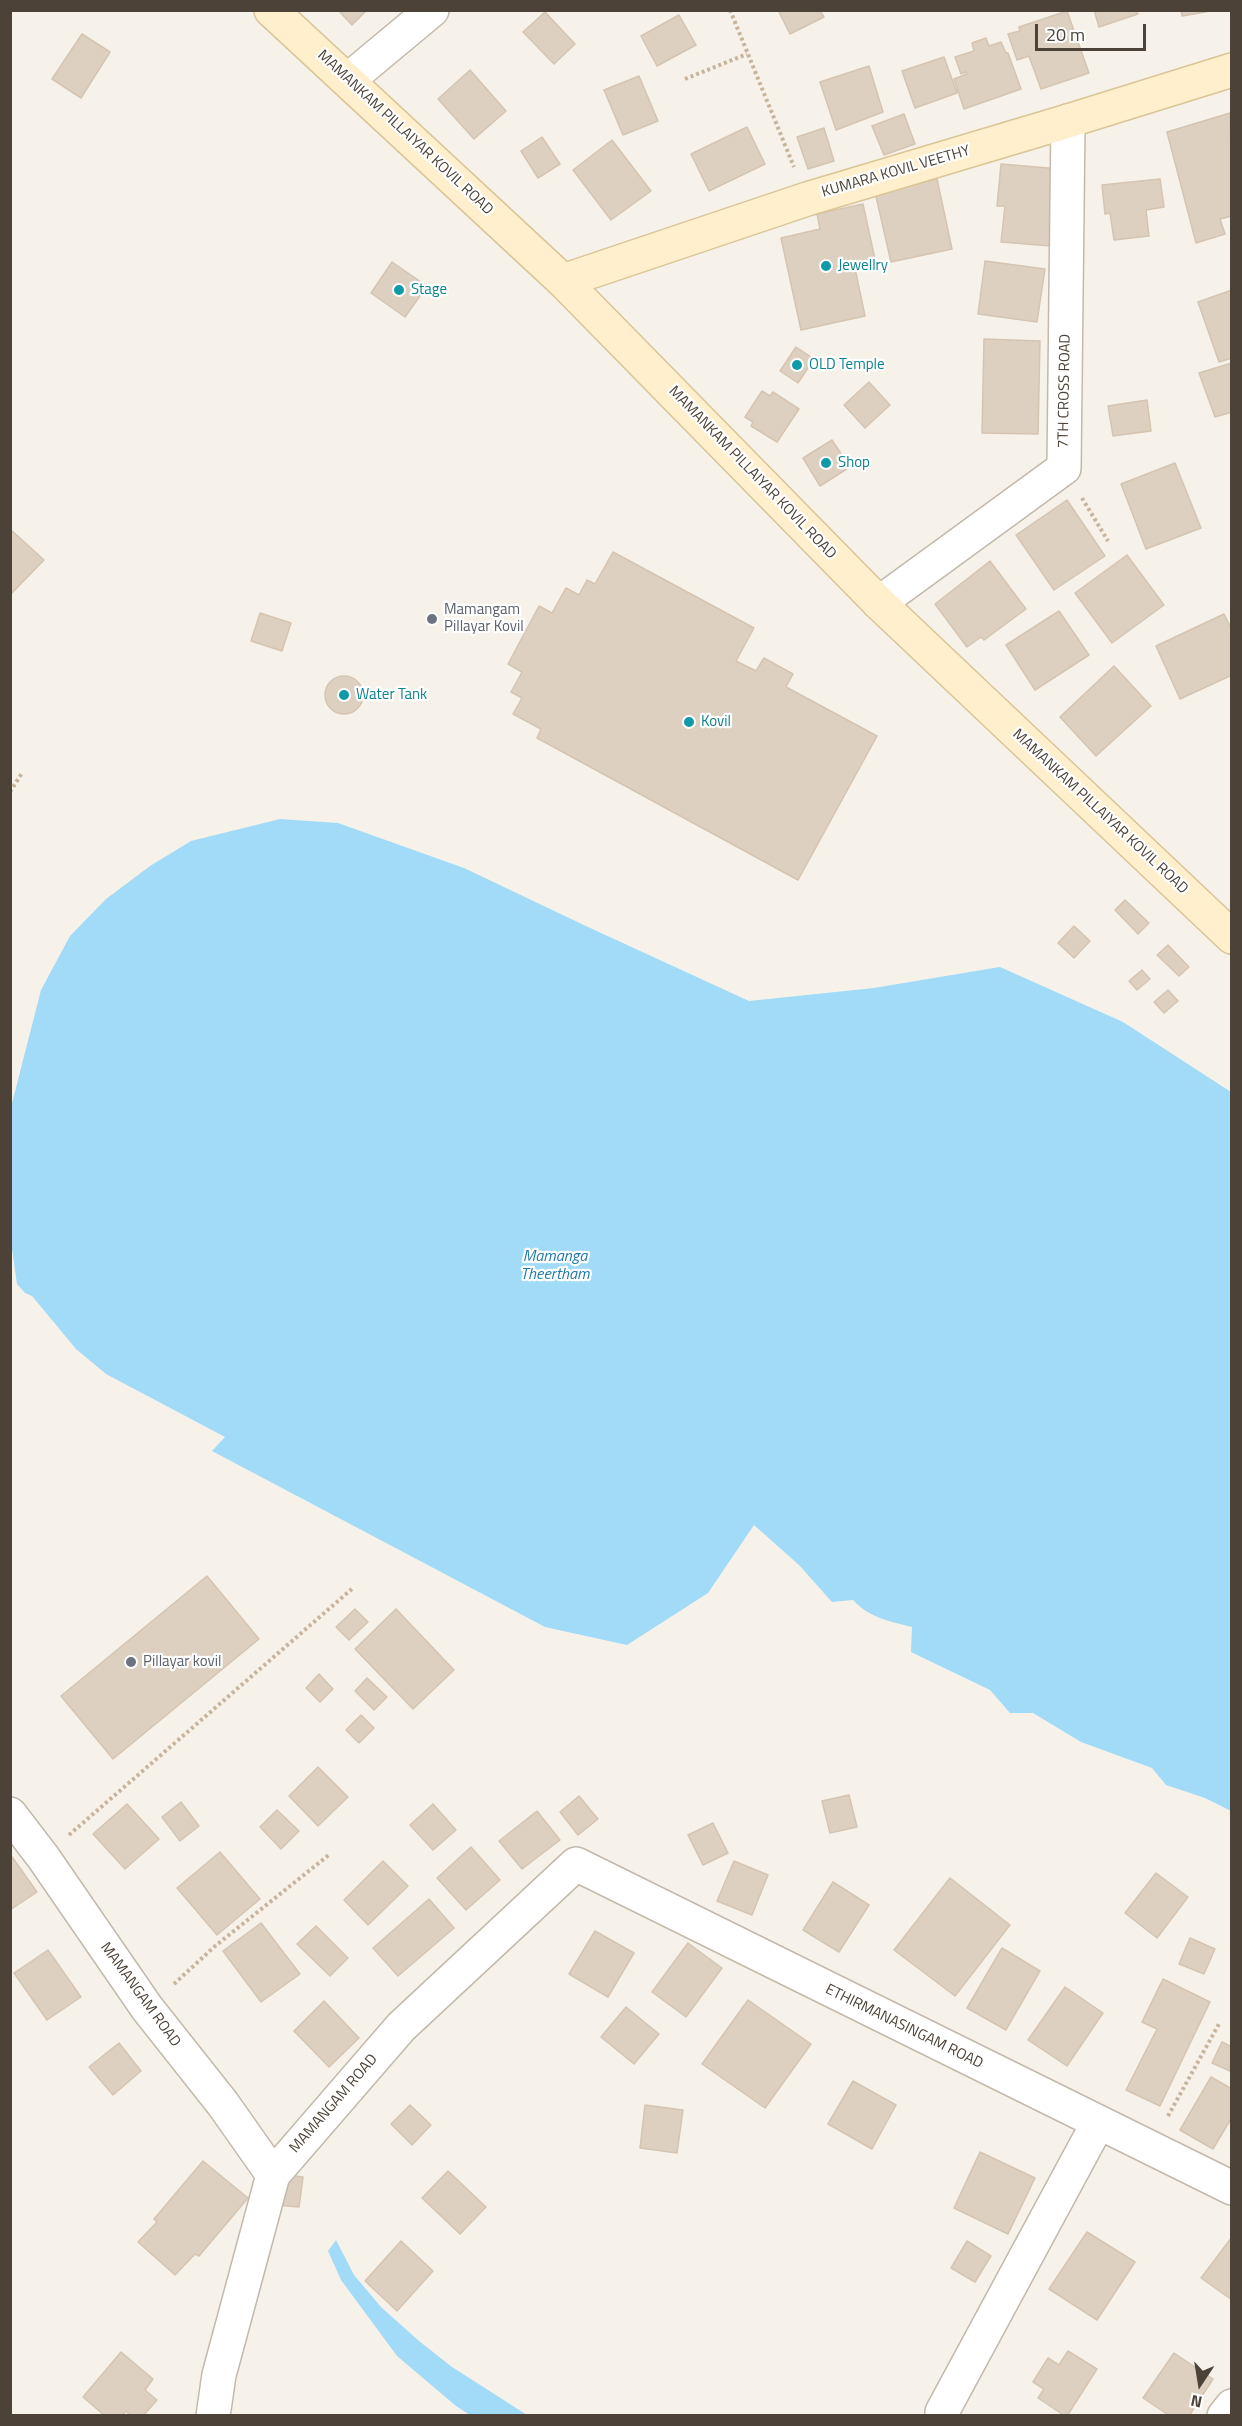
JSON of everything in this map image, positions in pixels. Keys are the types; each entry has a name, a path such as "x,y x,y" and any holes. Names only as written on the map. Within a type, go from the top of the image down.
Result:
{"main road":[{"name":"MAMANKAM PILLAIYAR KOVIL ROAD","path":"271,10 563,281 879,603 1232,937"},
{"name":"KUMARA KOVIL VEETHY","path":"563,281 807,199 1232,70"}],"street":[{"path":"348,80 432,10"},
{"name":"7TH CROSS ROAD","path":"879,603 1064,468 1068,121"},
{"name":"MAMANGAM ROAD","path":"10,1814 44,1857 147,2008 223,2104 273,2175"},
{"name":"MAMANGAM ROAD","path":"213,2415 219,2375 273,2175 401,2027 576,1864"},
{"name":"ETHIRMANASINGAM ROAD","path":"576,1864 1232,2188"},
{"path":"942,2412 1098,2123"},
{"path":"1224,2415 1232,2406"}],"path":[{"path":"730,10 807,199"},
{"path":"685,80 747,54"},
{"path":"1064,468 1108,541"},
{"path":"10,792 22,772"},
{"path":"44,1857 353,1588"},
{"path":"147,2008 214,1947 330,1854"},
{"path":"1149,2149 1220,2022"}],"water":[{"name":"Mamanga Theertham","path":"280,819 338,823 464,868 749,1001 874,988 1000,967 1123,1022 1231,1092 1231,1811 1205,1798 1166,1785 1152,1768 1081,1742 1033,1713 1010,1713 990,1690 911,1652 912,1627 873,1615 853,1600 832,1602 799,1565 754,1525 708,1593 627,1645 545,1627 212,1451 225,1437 106,1374 76,1349 32,1296 25,1293 17,1284 11,1242 10,1111 41,990 70,936 106,899 150,866 191,841"},
{"path":"336,2240 354,2275 381,2307 452,2367 527,2415 470,2415 456,2406 397,2356 341,2280 328,2251"}],"building":[{"path":"338,10 367,10 352,25"},
{"path":"778,10 820,10 824,17 790,34"},
{"path":"1094,10 1136,10 1138,14 1099,27"},
{"path":"1181,10 1217,10 1182,16"},
{"path":"1067,11 1089,73 1041,89 1029,56 1017,60 1008,34 1020,31 1019,27"},
{"path":"545,12 575,44 554,64 523,32"},
{"path":"679,15 696,45 657,66 641,36"},
{"path":"82,34 110,52 81,98 52,79"},
{"path":"986,38 989,46 1001,42 1008,53 1021,89 964,109 954,79 967,74 966,72 961,74 955,57 974,51 972,43"},
{"path":"944,57 957,93 915,108 902,71"},
{"path":"869,66 883,112 836,130 820,82"},
{"path":"470,70 506,111 474,139 438,99"},
{"path":"639,76 658,121 623,135 604,90"},
{"path":"1230,113 1232,216 1220,219 1225,234 1196,243 1167,132"},
{"path":"904,114 915,144 884,155 872,126"},
{"path":"747,127 765,164 709,191 691,154"},
{"path":"824,128 834,161 808,169 797,137"},
{"path":"542,137 560,164 538,178 521,151"},
{"path":"612,140 651,191 611,220 573,170"},
{"path":"1001,164 1060,169 1051,246 1001,242 1005,206 997,206"},
{"path":"937,179 952,249 891,262 875,192"},
{"path":"1160,179 1164,207 1146,210 1149,236 1114,240 1110,213 1105,214 1102,185"},
{"name":"Jewellry","path":"863,204 876,264 855,268 865,316 801,330 781,238 820,229 817,214"},
{"path":"985,261 1045,269 1037,322 978,314"},
{"name":"Stage","path":"392,262 427,286 405,317 371,293"},
{"path":"1232,290 1232,358 1219,362 1198,302"},
{"path":"984,339 1040,341 1038,434 982,433"},
{"name":"OLD Temple","path":"796,347 814,359 798,383 780,371"},
{"path":"1232,363 1232,412 1215,417 1199,373"},
{"path":"869,382 890,405 865,428 844,405"},
{"path":"762,391 770,396 773,392 799,409 777,442 751,426 753,422 745,417"},
{"path":"1147,400 1151,431 1113,436 1108,406"},
{"name":"Shop","path":"832,440 850,467 820,486 803,458"},
{"path":"1175,463 1201,528 1146,549 1121,484"},
{"path":"1067,500 1105,556 1054,590 1016,535"},
{"path":"10,529 44,560 10,595"},
{"name":"Kovil","path":"613,552 754,628 736,661 756,671 764,658 793,674 786,687 877,736 798,880 537,738 541,729 513,714 522,698 511,692 522,672 508,664 539,606 552,613 566,588 579,595 587,580 595,584"},
{"path":"1127,555 1164,605 1112,643 1075,593"},
{"path":"990,561 1026,609 984,640 981,637 967,647 935,604"},
{"path":"1059,611 1089,655 1035,690 1006,645"},
{"path":"260,613 291,623 282,651 251,641"},
{"path":"1224,614 1232,630 1232,675 1180,699 1156,646"},
{"path":"1114,666 1151,706 1096,756 1060,717"},
{"name":"Water Tank","path":"344,676 358,681 363,695 358,709 344,714 330,709 325,695 330,681"},
{"path":"1125,900 1149,923 1138,934 1115,910"},
{"path":"1074,926 1090,941 1074,958 1058,943"},
{"path":"1168,945 1189,967 1179,976 1157,955"},
{"path":"1142,970 1150,979 1137,990 1129,981"},
{"path":"1168,990 1178,1001 1164,1013 1154,1002"},
{"path":"207,1576 259,1639 113,1759 61,1696"},
{"path":"355,1609 368,1622 349,1640 336,1627"},
{"path":"396,1609 454,1670 413,1709 355,1649"},
{"path":"319,1674 333,1689 320,1702 306,1688"},
{"path":"367,1678 387,1697 374,1710 355,1691"},
{"path":"361,1715 374,1728 359,1743 346,1730"},
{"path":"318,1767 348,1797 318,1826 289,1796"},
{"path":"849,1795 857,1827 830,1833 822,1801"},
{"path":"579,1796 598,1819 578,1835 560,1812"},
{"path":"181,1802 199,1826 180,1841 162,1817"},
{"path":"127,1804 159,1839 125,1869 93,1834"},
{"path":"433,1804 456,1830 433,1850 410,1825"},
{"path":"277,1810 299,1831 281,1849 260,1827"},
{"path":"537,1811 560,1840 522,1869 499,1841"},
{"path":"713,1823 728,1853 703,1865 688,1835"},
{"path":"471,1847 500,1880 466,1910 437,1878"},
{"path":"220,1852 260,1899 217,1935 177,1888"},
{"path":"10,1854 37,1892 10,1910"},
{"path":"383,1861 408,1886 368,1925 344,1900"},
{"path":"734,1861 768,1875 752,1915 717,1901"},
{"path":"1156,1873 1188,1897 1157,1938 1125,1913"},
{"path":"950,1878 1010,1925 955,1996 894,1950"},
{"path":"833,1882 869,1905 839,1952 803,1930"},
{"path":"429,1899 454,1928 398,1976 373,1948"},
{"path":"261,1923 300,1974 261,2002 223,1951"},
{"path":"316,1926 348,1958 330,1976 297,1944"},
{"path":"595,1931 634,1953 608,1997 569,1974"},
{"path":"1190,1938 1215,1949 1204,1974 1179,1964"},
{"path":"688,1943 722,1968 686,2017 652,1992"},
{"path":"1002,1948 1040,1971 1006,2030 967,2008"},
{"path":"48,1950 81,1997 47,2020 14,1973"},
{"path":"1163,1979 1210,2002 1160,2106 1126,2090 1157,2029 1142,2022"},
{"path":"1065,1987 1103,2013 1067,2066 1028,2040"},
{"path":"748,2000 811,2044 765,2108 702,2064"},
{"path":"324,2001 359,2038 329,2067 294,2031"},
{"path":"626,2007 659,2034 634,2064 601,2037"},
{"path":"1222,2042 1232,2047 1230,2071 1212,2063"},
{"path":"119,2043 141,2071 113,2095 89,2067"},
{"path":"1211,2077 1232,2089 1232,2117 1213,2149 1180,2130"},
{"path":"853,2081 896,2105 872,2149 828,2124"},
{"path":"410,2105 431,2125 412,2145 391,2124"},
{"path":"645,2105 683,2110 677,2153 640,2148"},
{"path":"980,2152 1035,2178 1008,2234 954,2208"},
{"path":"203,2161 248,2198 199,2256 195,2254 175,2275 138,2242 157,2222 154,2219"},
{"path":"448,2171 486,2207 460,2234 422,2198"},
{"path":"281,2174 303,2177 299,2207 277,2205"},
{"path":"1087,2232 1135,2262 1097,2320 1049,2289"},
{"path":"1232,2237 1232,2300 1201,2278"},
{"path":"401,2241 433,2271 397,2311 365,2281"},
{"path":"967,2241 991,2256 975,2282 951,2268"},
{"path":"1068,2351 1097,2369 1065,2416 1038,2398 1044,2389 1033,2382 1048,2358 1059,2365"},
{"path":"121,2352 153,2379 145,2390 157,2400 143,2416 131,2416 126,2411 122,2416 105,2416 83,2397"},
{"path":"1174,2353 1213,2379 1189,2416 1170,2416 1143,2398"}],"place":[{"name":"Jewellry","path":"826,266"},
{"name":"Stage","path":"399,290"},
{"name":"OLD Temple","path":"797,365"},
{"name":"Shop","path":"826,463"},
{"name":"Mamangam Pillayar Kovil","path":"432,619"},
{"name":"Water Tank","path":"344,695"},
{"name":"Kovil","path":"689,722"},
{"name":"Pillayar kovil","path":"131,1662"}]}
